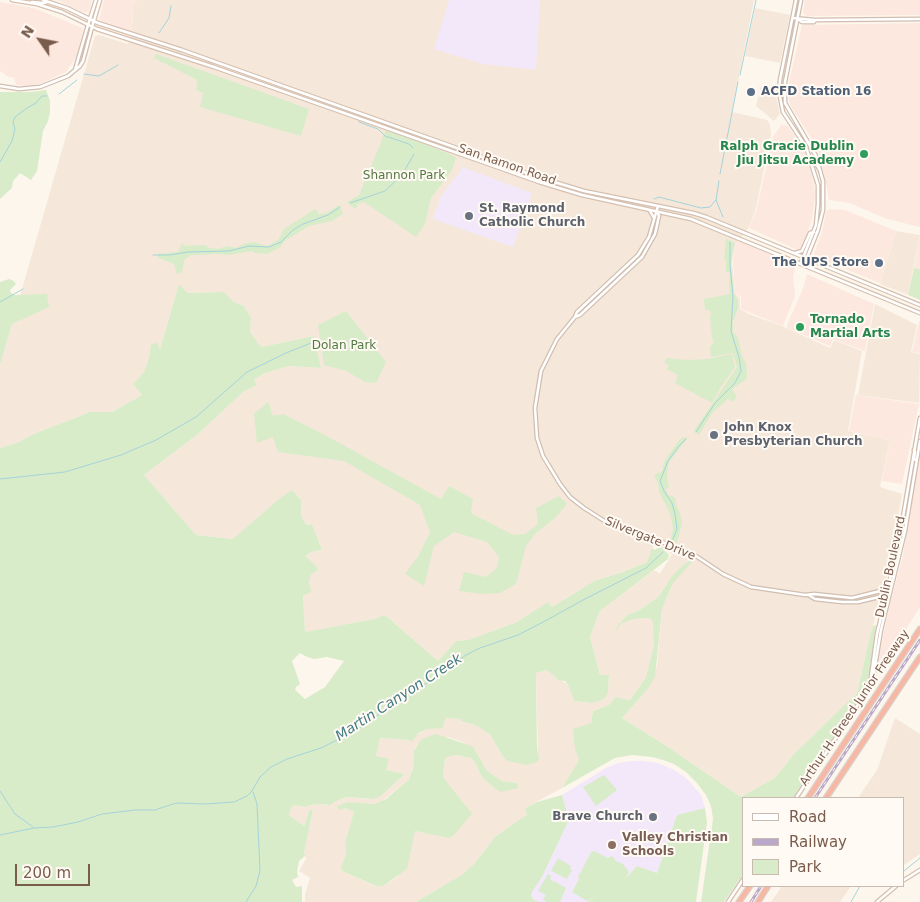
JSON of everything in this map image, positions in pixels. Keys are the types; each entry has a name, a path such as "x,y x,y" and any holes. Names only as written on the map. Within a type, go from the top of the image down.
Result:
{"highway":[{"name":"Arthur H. Breed Junior Freeway","path":"809,797 920,629"},
{"name":"Arthur H. Breed Junior Freeway","path":"827,797 920,657"},
{"path":"739,902 749,887"},
{"path":"758,902 767,887"}],"street":[{"path":"12,0 30,3 34,1 43,4 48,1"},
{"name":"San Ramon Road","path":"44,0 66,8 94,22 182,50 541,178 584,191 706,217 920,306"},
{"path":"74,70 96,0"},
{"path":"0,86 19,89 40,87 61,80 74,70 83,61 100,0"},
{"path":"796,0 779,92 783,112 806,146 817,177 817,219 803,264"},
{"path":"801,0 785,82 785,103 813,149 821,173 823,193 823,210 818,230 805,258"},
{"name":"San Ramon Road","path":"30,3 62,12 92,27 214,67 539,182 582,195 697,221 920,313"},
{"path":"793,18 802,22 814,22 815,20 920,19"},
{"path":"812,161 816,163 821,173"},
{"name":"Silvergate Drive","path":"658,206 649,237 638,255 577,312 548,354 541,371 535,408 537,438 543,456 570,497 584,508 606,522 693,554 736,582 766,590 852,598 884,590 889,592"},
{"path":"649,210 654,218"},
{"name":"Silvergate Drive","path":"575,317 580,315 642,257 655,234 659,216 657,211"},
{"path":"795,253 802,251 810,233 814,232"},
{"name":"Dublin Boulevard","path":"797,797 865,694 873,678 920,418"},
{"name":"Dublin Boulevard","path":"889,592 905,532 920,441"},
{"name":"Dublin Boulevard","path":"914,450 916,452 914,459 916,460"},
{"path":"905,879 920,870"},
{"path":"728,902 742,881"},
{"path":"876,902 895,887"}],"shaded area":[{"path":"57,0 92,0 89,11 85,13"},
{"path":"104,0 137,0 133,5 132,31 99,20"},
{"path":"137,0 754,0 732,112 767,120 770,125 771,136 755,212 748,229 735,245 732,262 735,293 740,298 740,309 749,314 782,326 830,348 834,340 862,351 848,431 890,440 880,487 902,494 889,570 870,636 857,693 793,755 776,777 741,797 622,718 647,690 657,666 662,609 673,583 667,583 658,597 641,609 626,616 617,629 621,624 633,619 651,619 654,622 654,645 646,677 630,700 615,697 609,705 593,711 591,723 575,750 579,760 562,788 525,808 527,815 495,837 474,864 463,874 416,902 305,902 305,894 310,878 299,871 306,859 304,853 313,810 309,810 304,826 289,815 294,805 306,807 325,804 329,806 347,797 366,799 381,796 405,774 386,770 376,756 380,738 409,740 434,727 446,718 461,719 485,731 491,736 507,761 517,762 538,753 536,673 547,670 568,685 574,701 592,703 609,683 609,675 600,675 590,637 600,611 654,570 660,574 672,554 654,545 647,562 594,581 552,607 548,603 517,622 468,640 456,641 438,661 385,615 374,619 305,632 303,595 311,589 309,582 311,573 317,571 317,567 304,557 314,551 322,550 312,524 309,525 303,520 301,500 292,490 280,498 234,539 196,535 144,475 198,434 243,392 257,385 254,380 265,373 289,366 321,368 314,336 261,347 250,332 251,318 244,306 234,302 224,292 188,293 179,284 160,349 151,344 144,372 133,384 142,395 112,412 90,412 0,448 0,365 95,36 99,35 128,44 132,30 133,5","holes":["448,737 463,742 475,750 487,771 493,776 502,781 517,783 494,788 482,777 471,758 455,755 445,758 443,777 471,815 450,837 415,831 410,848 397,877 383,886 375,886 342,871 346,855 345,842 354,812 345,808 348,802 370,805 382,801 409,779 412,774 415,748 419,742"]},
{"path":"449,0 540,0 536,70 483,64 434,49"},
{"path":"805,0 920,0 920,15 807,16 803,13"},
{"path":"0,2 34,8 82,28 77,56 66,72 42,83 30,86 16,85 14,78 0,71"},
{"path":"755,8 790,15 780,63 745,56"},
{"path":"920,23 920,227 887,219 849,203 829,200 819,153 790,105 788,95 789,82 802,25"},
{"path":"761,86 770,88 775,92 780,114 774,121 756,106"},
{"path":"781,125 788,126 799,142 808,160 814,183 815,199 812,219 803,246 798,250 749,228 756,212 773,137"},
{"path":"462,167 532,193 513,247 433,219 441,196"},
{"path":"829,209 845,210 896,231 880,283 813,256 822,232 826,212"},
{"path":"896,231 920,235 908,295 880,284"},
{"path":"920,235 920,269 914,268"},
{"path":"739,241 794,265 795,296 783,326 741,309 741,297 735,293 733,262 735,245"},
{"path":"807,274 874,304 865,351 833,339 830,346 787,328"},
{"path":"875,304 917,325 911,352 920,354 919,403 858,395"},
{"path":"920,321 920,353 912,352"},
{"path":"856,395 919,404 902,484 882,481 890,440 849,431"},
{"path":"920,452 920,607 889,656 884,654 877,665 903,555"},
{"path":"895,718 920,734 920,854 905,864 905,797 859,797 877,770"},
{"name":"Valley Christian Schools","path":"630,761 658,763 674,770 686,778 701,795 705,808 677,815 657,873 637,866 611,894 597,895 587,902 539,902 534,900 531,896 532,892 542,877 567,824 566,809 562,795 606,768"},
{"path":"781,887 850,887 840,902 771,902"}],"green space":[{"path":"156,54 309,109 301,136 200,107 203,93 196,90 197,80 154,58"},
{"path":"46,90 50,101 50,112 43,131 37,171 31,180 20,173 13,181 12,188 0,199 0,92"},
{"name":"Shannon Park","path":"386,130 424,143 456,157 452,170 431,198 425,224 416,237 364,202 357,204 355,209 347,202 359,195"},
{"path":"339,205 343,214 332,221 309,226 286,240 279,248 267,254 251,251 229,255 191,255 184,260 182,272 177,274 174,264 158,258 158,254 178,252 182,243 185,246 205,245 209,248 218,249 227,246 235,248 246,243 255,242 266,246 278,240 284,229 315,209 319,214 327,213"},
{"path":"726,239 735,243 731,262 734,294 738,300 738,308 733,321 733,332 738,338 742,356 746,363 747,376 746,380 733,388 737,397 733,402 728,399 712,413 699,435 694,431 737,367 733,353 711,357 710,347 714,342 712,338 711,313 709,310 705,310 704,299 730,294 730,273 726,271 726,261 724,258"},
{"path":"914,268 920,269 920,300 908,295"},
{"path":"9,279 16,284 10,290 11,293 15,295 47,294 49,307 12,324 0,365 0,282"},
{"path":"179,284 188,293 224,292 234,302 244,306 251,318 250,332 261,347 314,336 321,368 289,366 265,373 254,380 257,385 243,392 198,434 144,475 196,535 233,539 280,498 292,490 301,500 303,520 308,525 312,524 322,550 314,551 305,556 317,567 317,571 311,574 309,582 310,593 303,595 305,632 374,619 385,615 438,661 456,641 468,640 517,622 548,602 552,607 594,581 647,562 652,548 655,550 662,547 669,555 668,559 600,611 590,637 600,675 609,675 608,692 604,699 592,703 574,701 565,681 557,680 547,670 536,673 537,748 539,759 537,762 527,765 507,761 491,736 485,731 475,725 461,721 461,719 446,718 442,728 427,729 419,733 411,742 409,740 380,738 376,756 389,759 386,770 405,774 381,796 372,799 347,797 329,806 325,804 306,807 294,805 289,815 304,826 309,810 313,810 305,856 299,861 298,877 292,880 296,887 302,886 302,902 0,902 0,448 90,412 112,412 142,395 133,384 144,372 151,344 157,343 160,349","holes":["300,653 314,659 327,657 344,661 325,687 305,699 295,690 300,684 292,661"]},
{"name":"Dolan Park","path":"346,311 386,362 376,383 365,382 346,371 324,365 318,325"},
{"path":"732,354 735,367 712,403 675,383 678,375 667,369 669,365 664,362 667,358 687,360 708,359"},
{"path":"268,402 273,416 283,414 441,499 449,486 473,499 471,513 513,535 525,534 538,524 536,508 559,496 567,504 556,517 535,534 526,546 516,584 500,593 482,594 459,591 464,572 486,577 497,568 499,557 487,542 454,532 434,546 424,586 405,574 419,555 430,532 420,505 344,461 278,452 273,437 257,443 254,414"},
{"path":"684,437 687,439 669,462 667,476 669,487 666,489 668,495 675,497 681,517 682,523 677,543 670,541 673,528 670,513 659,492 658,482 654,477 657,473 662,472 664,462 679,440"},
{"path":"693,561 673,583 662,609 655,677 647,690 622,718 741,797 776,777 793,755 857,693 870,636 873,626 876,625 870,671 865,689 794,797 742,797 742,876 724,902 701,902 713,819 711,806 706,795 686,772 674,764 663,760 632,755 615,758 562,788 579,760 575,750 573,729 591,723 593,711 609,705 615,697 630,700 646,677 654,645 653,622 651,619 633,619 621,624 616,631 617,627 626,616 641,609 658,597 673,575 684,564"},
{"path":"436,734 472,746 487,771 502,781 517,783 518,788 501,792 482,777 471,758 455,755 445,758 443,777 472,814 453,836 449,838 415,831 407,869 383,886 376,886 342,871 341,867 346,855 345,842 354,812 345,808 339,810 337,806 348,802 374,804 386,799 409,779 413,769 414,751 419,742"},
{"path":"604,775 617,790 596,806 583,787"},
{"path":"562,795 566,809 567,824 542,877 532,892 531,896 539,902 416,902 463,874 474,864 495,837 527,815 525,808 537,802"},
{"path":"705,808 707,822 696,902 587,902 596,896 587,901 572,892 579,879 578,876 591,852 594,851 608,858 612,856 616,861 623,864 629,872 625,879 637,866 657,873 677,815"},
{"path":"558,858 571,866 570,869 572,870 567,879 551,871"},
{"path":"548,874 553,882 566,888 560,902 547,902 543,900 546,895 538,891"}],"waterway":[{"path":"740,75 756,0"},
{"path":"159,33 169,18 171,6"},
{"path":"84,74 99,76 118,65"},
{"path":"59,94 77,80"},
{"path":"720,174 738,82"},
{"path":"0,162 12,141 15,117 36,103 42,96 47,96"},
{"path":"359,122 378,129 385,136 409,144 413,148"},
{"path":"350,203 385,191 402,175 414,154"},
{"name":"Martin Canyon Creek","path":"719,181 716,200 723,217"},
{"path":"654,199 659,197 701,208 710,207 716,200"},
{"path":"153,255 229,251 249,246 269,247 281,242 293,230 303,224 328,215 340,207"},
{"name":"Martin Canyon Creek","path":"696,432 715,403 735,383 741,371 731,331 733,296 730,242"},
{"path":"0,302 23,289"},
{"path":"0,479 65,472 121,455 156,440 196,417 247,372 316,341"},
{"name":"Martin Canyon Creek","path":"673,539 677,529 675,514 672,503 660,481 668,461 686,439"},
{"name":"Martin Canyon Creek","path":"0,835 78,822 102,814 135,810 155,810 176,803 206,804 234,802 247,796 260,777 271,767 287,759 321,748 347,735 371,721 391,704 417,690 466,655 480,648 518,635 547,620 646,568 663,552"},
{"name":"Martin Canyon Creek","path":"0,791 15,814 33,827"},
{"path":"246,902 256,886 260,871 257,804 253,792"},
{"path":"905,870 920,858"},
{"path":"851,902 859,887"}],"railway":[{"path":"816,797 920,640"},
{"path":"751,902 760,887"}],"place":[{"name":"ACFD Station 16","path":"751,92"},
{"name":"Ralph Gracie Dublin Jiu Jitsu Academy","path":"864,154"},
{"name":"St. Raymond Catholic Church","path":"469,216"},
{"name":"The UPS Store","path":"879,263"},
{"name":"Tornado Martial Arts","path":"800,327"},
{"name":"John Knox Presbyterian Church","path":"714,435"},
{"name":"Brave Church","path":"653,817"},
{"name":"Valley Christian Schools","path":"612,845"}]}
